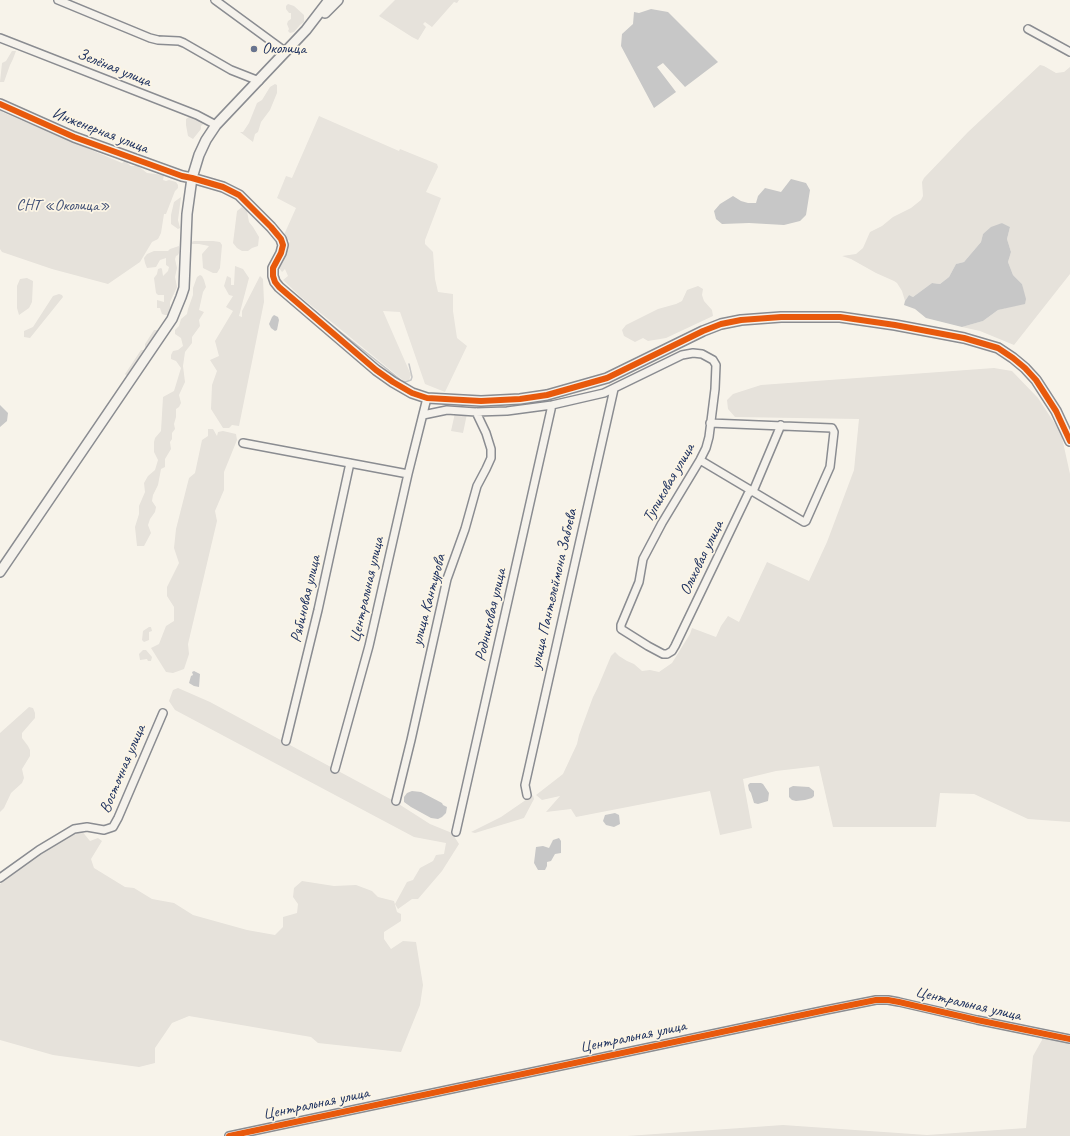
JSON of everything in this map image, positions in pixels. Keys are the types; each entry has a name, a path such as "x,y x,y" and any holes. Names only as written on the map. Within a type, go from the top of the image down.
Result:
{"street":[{"path":"58,0 150,38 179,41 184,43 197,49 237,74 259,81"},
{"path":"215,0 286,52"},
{"path":"306,30 329,0"},
{"path":"0,572 172,319 182,297 184,288 187,214 192,178 202,147 216,125 306,30 338,0"},
{"path":"1028,29 1070,52"},
{"name":"Зелёная улица","path":"0,38 197,115 216,125"},
{"name":"Инженерная улица","path":"0,104 74,137 182,176 223,187 239,194 281,239 283,245 281,253 273,268 273,276 279,287 376,370 412,393 427,398 481,402 547,395 607,378 703,331 721,324 741,320 781,317 840,317 895,325 964,338 998,348 1014,358 1036,380 1056,411 1070,441"},
{"name":"Тупиковая улица","path":"614,389 682,355 693,353 702,354 714,360 716,365 715,390 708,441 700,460 662,523 643,559 639,582 623,619 621,629"},
{"path":"423,415 448,410 476,412 507,411 552,405 614,389"},
{"name":"улица Пантелеймона Забоева","path":"527,795 525,785 614,389"},
{"name":"Центральная улица","path":"335,770 369,646 427,398"},
{"name":"Родниковая улица","path":"456,832 552,405"},
{"name":"улица Кантурова","path":"396,801 447,580 477,486 491,458 491,448 476,412"},
{"path":"700,460 801,521 806,521 829,471 834,432 832,428 710,423"},
{"name":"Ольховая улица","path":"621,629 663,654 672,652 748,494 754,488 781,425"},
{"path":"243,443 408,474"},
{"name":"Рябиновая улица","path":"286,740 318,610 350,463"},
{"name":"Восточная улица","path":"0,878 39,850 74,829 87,827 104,830 113,827 163,713"},
{"name":"Центральная улица","path":"229,1136 876,1000 899,1002 1070,1039"}],"shaded area":[{"path":"651,9 668,12 718,62 685,87 663,63 657,67 676,92 654,108 621,46 622,34 633,24 634,12 639,13"},
{"path":"319,116 399,151 400,149 437,164 438,167 426,192 441,198 425,240 425,244 433,252 435,279 438,292 453,294 453,311 457,338 467,346 445,392 425,384 400,312 383,311 411,375 409,380 404,381 302,298 283,280 288,276 285,269 282,272 279,268 290,241 283,237 296,208 277,198 286,176 292,178"},
{"path":"791,179 806,183 810,190 806,215 800,221 784,225 749,223 722,224 716,219 714,211 720,204 733,196 741,201 756,203 758,196 765,188 781,192"},
{"path":"1002,223 1010,227 1007,239 1011,252 1008,262 1013,275 1022,284 1026,299 1025,304 998,310 983,321 962,327 926,318 915,309 904,305 909,295 913,297 932,283 940,284 949,277 956,264 964,262 981,242 983,234 991,227"},
{"path":"274,315 278,317 279,320 277,330 275,331 269,324"},
{"path":"0,405 8,413 7,421 0,427"},
{"path":"194,671 200,674 199,687 189,683 191,676 193,675 192,672"},
{"path":"750,783 763,784 769,793 768,801 758,804 754,803 748,785"},
{"path":"793,786 809,787 814,791 814,796 805,800 792,800 789,797 789,788"},
{"path":"412,791 421,792 442,803 447,807 446,813 438,819 431,818 411,807 404,802 404,797 407,793"},
{"path":"615,813 619,815 620,824 614,827 606,825 603,821 605,815"},
{"path":"559,838 561,841 561,853 555,854 551,861 547,862 545,870 538,870 534,863 536,847 543,846 549,848 553,840"}],"green space":[{"path":"395,0 459,0 457,3 454,2 432,27 425,22 423,24 426,27 418,40 379,16"},
{"path":"288,4 294,6 304,15 304,22 294,32 290,33 288,31 289,29 287,24 291,19 291,13 289,13 286,9"},
{"path":"12,51 16,51 4,82 0,82 2,63 6,61"},
{"path":"1040,65 1056,73 1064,72 1070,67 1070,274 1014,345 980,331 962,327 983,321 998,310 1025,303 1022,284 1013,275 1008,262 1011,252 1007,239 1010,227 1002,223 983,234 981,242 964,262 956,264 949,277 940,284 932,283 913,297 909,295 905,301 902,291 897,283 851,259 842,256 856,254 863,248 870,232 882,226 893,217 911,208 921,200 923,196 922,182 924,178 968,132"},
{"path":"275,84 277,85 277,93 270,110 261,122 258,132 255,134 253,142 240,132 243,132 249,123 257,103 262,100 270,87"},
{"name":"СНТ «Околица»","path":"0,108 2,112 122,163 125,161 131,166 138,166 147,173 164,175 163,180 176,182 178,188 175,191 166,214 164,214 161,233 158,239 152,242 140,262 108,284 52,269 2,252 0,249"},
{"path":"191,113 204,123 193,139 188,136 186,125 186,119"},
{"path":"181,197 178,220 180,228 178,229 171,224 171,215 174,202"},
{"path":"242,207 247,211 249,222 259,237 258,246 248,251 242,251 233,243 237,211"},
{"path":"191,242 220,242 222,245 220,268 217,273 213,273 203,268 202,254 209,246 192,244"},
{"path":"179,246 179,253 175,259 177,268 175,277 177,287 170,302 170,311 168,315 165,315 162,314 160,308 157,308 157,300 164,302 164,295 158,295 156,293 154,278 158,269 162,269 163,276 168,271 169,267 166,265 166,258 160,260 156,267 147,268 144,258 147,254 154,251 168,251"},
{"path":"235,266 243,269 249,278 239,316 242,317 242,311 260,276 263,279 264,302 239,426 232,425 229,428 223,428 211,409 212,385 217,371 210,360 219,356 215,341 233,311 226,307 233,296 229,295 224,286 227,276 231,278 231,285 234,285"},
{"path":"200,275 204,280 206,287 203,292 199,310 204,312 199,320 200,326 192,337 192,343 185,352 183,366 185,382 179,395 181,403 176,409 174,424 175,429 172,433 172,439 170,442 171,449 165,459 165,467 161,469 158,485 153,495 152,501 156,507 148,525 151,533 144,546 137,546 135,527 139,514 139,506 145,492 144,483 148,476 155,470 158,460 154,452 154,442 155,438 161,431 163,397 174,391 181,368 176,361 171,359 173,351 178,350 183,346 181,338 175,334 175,330 179,326 181,319 187,314 193,295 193,288 197,277"},
{"path":"27,278 33,281 32,302 29,308 19,315 17,308 17,286 20,279"},
{"path":"698,286 703,289 702,295 704,301 712,310 713,316 666,338 648,341 643,338 635,342 624,336 622,330 626,325 658,309 682,301 687,290"},
{"path":"59,294 63,297 30,338 24,337 24,331 33,327 53,296"},
{"path":"154,330 157,330 157,334 147,348 145,347 145,344"},
{"path":"141,350 144,350 144,352 128,375 126,375 125,374"},
{"path":"994,368 1012,371 1038,398 1061,433 1070,474 1070,822 1028,819 974,794 940,793 936,827 833,827 819,766 776,771 743,779 752,828 720,835 710,791 576,817 571,809 546,812 560,796 542,800 536,795 563,774 577,744 593,697 611,656 615,652 642,671 650,670 659,672 672,663 690,634 692,628 716,637 728,616 739,622 767,562 809,581 827,542 854,470 859,419 735,417 728,409 727,400 733,394 761,385"},
{"path":"455,413 467,414 463,433 451,431"},
{"path":"208,429 213,429 217,436 218,432 223,431 236,434 237,440 224,472 224,490 215,511 217,521 188,644 189,654 184,669 173,673 166,672 151,648 159,644 166,626 174,621 174,607 167,596 167,587 179,563 174,548 176,529 189,478 195,473 202,440 208,436"},
{"path":"151,627 152,631 149,632 149,640 144,642 142,640 143,631"},
{"path":"143,650 146,650 152,657 151,661 148,661 147,659 140,660 139,654"},
{"path":"178,688 210,702 394,801 430,824 452,833 459,844 442,871 418,899 412,899 398,909 395,904 407,882 413,880 420,868 433,861 436,855 444,854 446,843 414,837 175,710 169,701 173,690"},
{"path":"29,707 33,708 35,718 22,733 22,738 30,750 30,756 22,769 24,778 22,783 11,793 4,808 0,812 0,733"},
{"path":"533,795 534,799 524,818 475,833 471,832 501,817"},
{"path":"81,830 90,841 98,838 102,841 91,859 94,868 125,887 134,888 152,899 174,903 193,915 247,930 275,935 283,927 283,917 297,913 298,904 293,897 294,888 302,881 334,886 356,885 372,891 378,897 394,901 397,912 401,914 401,921 384,932 384,939 391,949 403,941 416,942 423,985 420,1005 401,1052 318,1043 311,1037 189,1016 172,1023 155,1048 155,1063 139,1067 53,1055 0,1040 0,884 72,831"},
{"path":"1044,1029 1070,1034 1070,1136 627,1136 783,1125 927,1135 1026,1128 1033,1056 1042,1040"}],"waterway":[{"path":"282,283 294,294"},
{"path":"314,311 405,382 411,380 412,377 409,364"}],"cycle path":[{"path":"0,104 74,137 182,176 223,187 239,195 281,239 283,245 281,253 273,268 273,276 279,287 376,370 412,393 427,398 481,401 520,399 547,395 607,378 703,331 721,324 741,320 781,317 840,317 895,325 964,338 998,348 1025,368 1036,380 1056,411 1070,441"},
{"path":"229,1136 876,1000 899,1002 1070,1039"}],"place":[{"name":"Околица","path":"254,49"}]}
